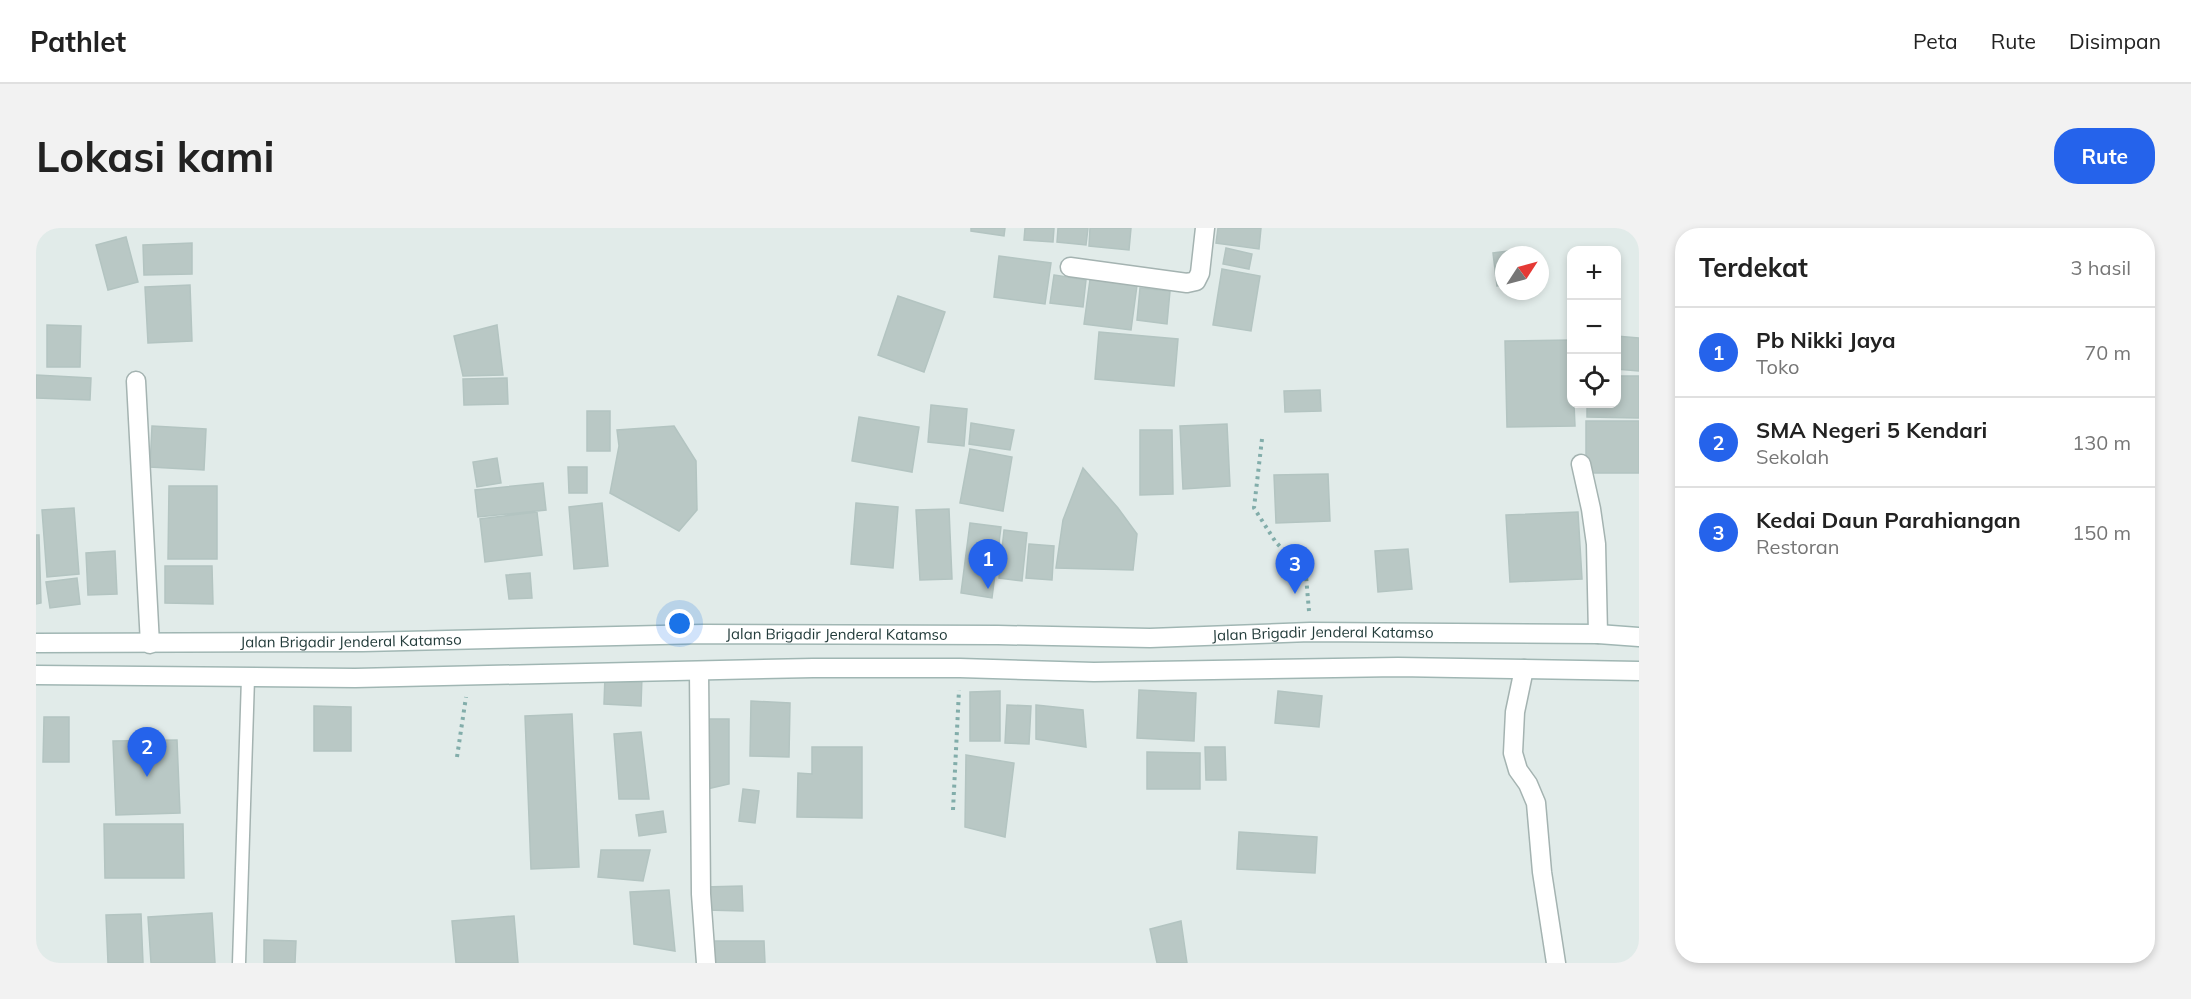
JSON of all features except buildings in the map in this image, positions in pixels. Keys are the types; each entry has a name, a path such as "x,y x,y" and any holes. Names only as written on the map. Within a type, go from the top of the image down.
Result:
{"main road":[{"path":"1070,267 1187,283 1196,281 1200,273 1205,228"},
{"path":"136,381 150,644"},
{"path":"1581,464 1592,509 1596,544 1598,634"},
{"name":"Jalan Brigadir Jenderal Katamso","path":"36,643 375,642 703,634 1150,638 1310,632 1598,634 1639,637"},
{"path":"36,675 248,678 470,676 813,668 960,668 1094,672 1398,668 1639,671"},
{"path":"1524,669 1515,712 1513,753 1518,770 1528,784 1536,803 1542,872 1556,963"},
{"path":"699,671 701,894 706,963"}],"lane":[{"path":"239,963 248,678"}],"path":[{"path":"1262,439 1254,508 1275,541 1306,576 1310,632"},
{"path":"953,810 960,668"},
{"path":"457,757 470,676"}],"place":[{"name":"Pb Nikki Jaya","path":"988,589"},
{"name":"Kedai Daun Parahiangan","path":"1295,594"},
{"name":"SMA Negeri 5 Kendari","path":"147,777"}]}
